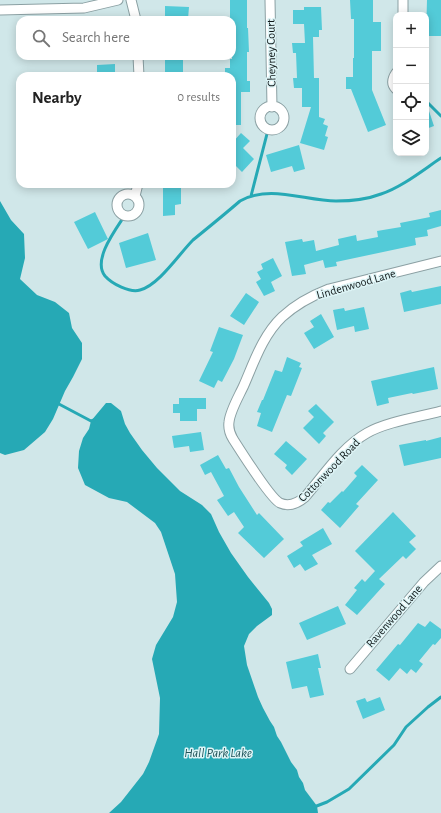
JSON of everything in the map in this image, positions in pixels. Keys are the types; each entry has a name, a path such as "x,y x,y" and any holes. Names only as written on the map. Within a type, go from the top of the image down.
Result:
{"street":[{"path":"0,10 84,8 118,0"},
{"path":"131,0 135,16"},
{"name":"Cheyney Court","path":"270,0 272,107"},
{"path":"403,0 403,12"},
{"path":"138,60 138,72"},
{"path":"135,196 137,188"},
{"name":"Lindenwood Lane","path":"240,450 229,431 229,420 265,340 282,318 298,304 329,289 441,261"},
{"name":"Cottonwood Road","path":"240,450 276,501 292,504 301,501 306,497 340,456 356,440 367,433 381,427 441,411"},
{"name":"Ravenwood Lane","path":"350,668 424,582 441,566"}],"water":[{"path":"0,201 11,220 24,234 25,258 20,279 37,295 55,302 69,313 72,328 82,343 82,359 65,391 53,419 45,432 24,450 5,455 0,453"},
{"name":"Hall Park Lake","path":"106,403 111,403 121,411 125,424 130,433 157,468 180,491 202,505 211,514 231,553 269,603 272,609 272,615 249,634 244,646 247,665 263,708 291,762 297,770 305,790 317,806 318,813 109,813 121,802 143,774 159,734 160,698 152,659 156,645 173,617 177,602 175,574 161,532 155,523 127,502 109,498 85,485 78,468 79,451 83,438 89,429 91,421"}],"building":[{"path":"230,0 247,0 249,52 247,52 247,81 250,81 250,92 241,92 241,125 236,125 236,72 225,72 225,68 230,68 230,60 236,60 236,16 230,16"},
{"path":"350,0 373,0 373,22 381,22 381,51 372,51 372,90 386,125 368,132 351,89 346,89 346,77 353,77 354,58 354,19 351,19"},
{"path":"427,0 441,0 441,36 429,36 429,12 427,12"},
{"path":"165,6 189,7 188,16 165,16"},
{"path":"304,7 321,7 322,30 319,30 319,37 313,37 314,78 319,78 319,117 325,119 323,124 328,126 325,136 328,137 324,150 300,143 311,107 302,107 302,88 294,88 293,78 297,78 296,53 293,53 292,43 305,43 304,24 293,24 293,10 304,10"},
{"path":"165,60 183,60 183,72 165,72"},
{"path":"115,64 115,72 97,72 97,65"},
{"path":"429,111 434,126 429,128"},
{"path":"241,133 250,141 243,148 254,159 242,172 236,166 236,139"},
{"path":"299,145 305,169 294,172 292,166 271,172 266,155"},
{"path":"163,188 181,188 181,204 175,205 175,215 163,216"},
{"path":"441,210 441,226 427,230 428,236 415,238 416,245 336,262 337,266 325,268 323,260 304,265 306,274 292,276 285,242 302,239 303,242 314,240 316,251 339,245 338,239 356,235 357,241 378,237 377,231 401,227 400,223 430,217 429,213"},
{"path":"95,212 108,239 88,249 74,222"},
{"path":"148,233 156,260 126,268 119,243"},
{"path":"273,258 282,276 271,282 275,291 264,296 256,282 261,279 257,272 263,269 261,264"},
{"path":"441,286 441,304 404,312 400,293"},
{"path":"246,293 259,302 244,325 230,316"},
{"path":"364,307 369,329 355,332 354,326 337,330 333,310 344,308 345,311"},
{"path":"321,314 334,337 314,349 304,333 314,327 310,321"},
{"path":"219,327 243,335 234,359 222,382 218,380 214,388 199,381 213,352 210,351"},
{"path":"287,357 301,363 299,367 302,368 291,396 287,395 272,432 257,426 261,413 257,412 275,370 282,372"},
{"path":"434,367 438,389 388,398 389,403 377,406 371,381"},
{"path":"179,398 206,398 206,409 197,409 197,421 180,421 180,413 173,413 173,404 179,404"},
{"path":"316,404 334,422 323,433 326,436 319,444 303,428 314,417 308,411"},
{"path":"201,432 204,450 190,452 189,446 174,448 172,436"},
{"path":"441,437 441,458 404,466 399,445"},
{"path":"286,441 307,459 292,475 285,468 287,465 274,454"},
{"path":"218,455 226,469 229,468 257,515 259,513 284,539 264,558 238,533 244,527 234,512 228,516 217,500 224,496 211,472 205,475 200,465"},
{"path":"362,465 378,480 356,504 359,506 340,528 321,510 328,502 330,503 342,491 343,492 357,476 354,473"},
{"path":"393,512 416,536 409,542 416,549 406,559 403,556 379,579 385,584 357,615 345,605 357,590 354,588 362,579 365,582 375,571 355,551"},
{"path":"323,528 332,544 312,555 318,564 305,571 300,564 294,568 287,556 303,546 300,542"},
{"path":"338,606 346,624 307,640 299,623"},
{"path":"430,621 441,629 441,638 435,645 433,644 419,661 423,664 416,673 411,669 407,674 400,668 389,681 376,670 398,644 400,645 418,623 425,627"},
{"path":"318,654 321,668 318,668 324,695 310,698 307,686 292,689 286,662"},
{"path":"380,697 385,710 363,719 356,701 365,698 367,702"}],"waterway":[{"path":"429,104 441,116"},
{"path":"251,196 268,130"},
{"path":"125,215 111,236 103,253 101,262 102,269 105,276 117,285 136,291 147,287 154,282 193,240 240,201 251,196 275,194 336,201 370,197 397,187 441,158"},
{"path":"57,403 91,421 94,420"},
{"path":"314,807 327,802 349,789 394,745 406,727 441,697"}]}
